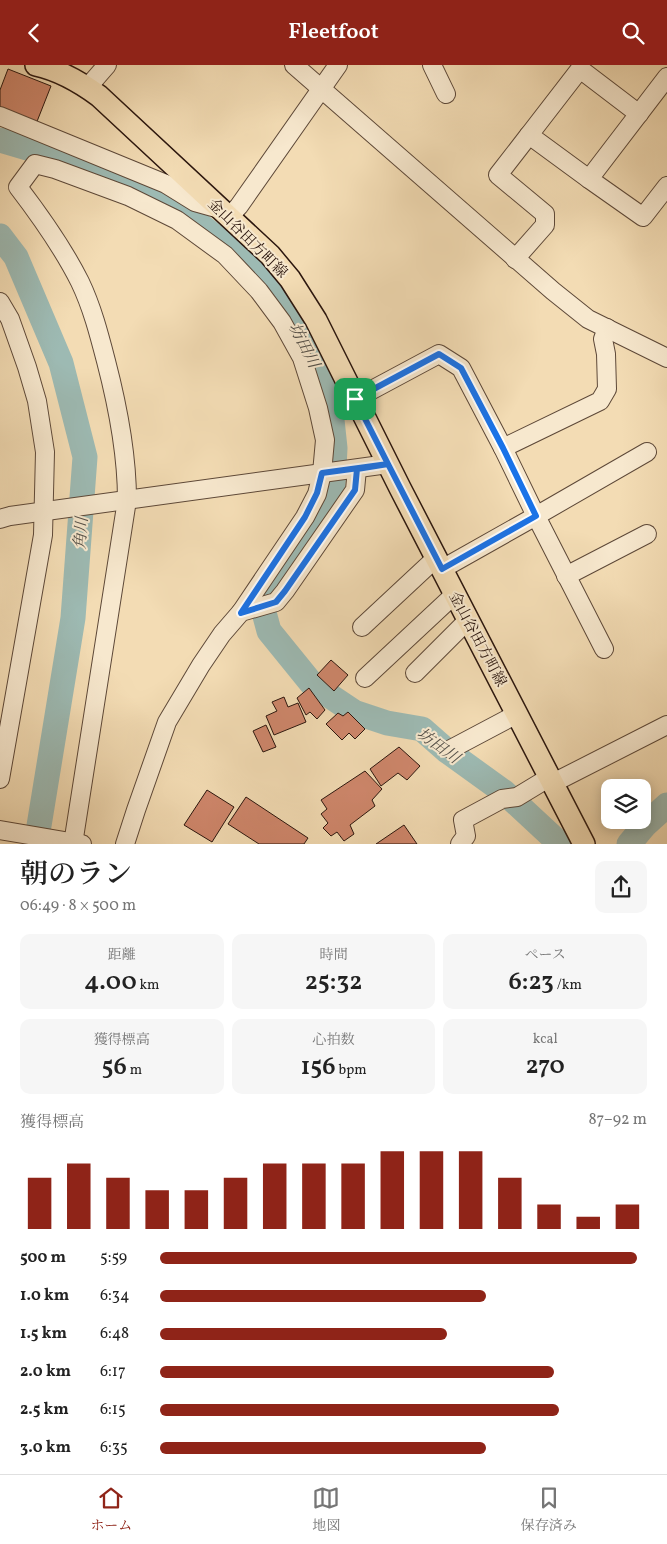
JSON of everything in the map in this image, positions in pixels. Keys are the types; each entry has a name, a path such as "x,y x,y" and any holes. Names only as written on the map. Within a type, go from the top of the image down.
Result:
{"main road":[{"name":"金山谷田方町線","path":"44,66 87,88 98,96 270,255 290,279 316,320 439,564 584,844"}],"street":[{"path":"87,88 107,65"},
{"path":"294,65 515,259 588,319 667,358"},
{"path":"0,117 166,184 195,202 224,213 239,206 338,65"},
{"path":"432,65 446,94"},
{"path":"515,259 545,225 545,214 498,175 580,69 640,114"},
{"path":"589,179 667,77"},
{"path":"529,135 643,217 667,186"},
{"path":"0,830 74,843 126,500 127,475 122,432 96,321 80,283 53,235 18,187 35,164 55,169 128,197 177,220 225,255 259,291 282,322 302,358 318,408 325,440 324,473 317,493 305,517 241,613 222,634 201,665 167,722 125,844"},
{"path":"0,301 16,335 37,401 45,452 47,511 0,779"},
{"path":"503,448 600,401 607,389 606,354 603,339 607,328"},
{"path":"355,399 439,354 461,368 604,649"},
{"path":"362,627 439,564 536,516 647,452"},
{"path":"0,519 10,516 388,464"},
{"path":"241,613 276,602 285,591 355,490 353,469"},
{"path":"566,576 647,534"},
{"path":"365,678 455,594"},
{"path":"415,673 468,620"},
{"path":"451,749 517,714"},
{"path":"460,844 466,836 463,820 667,725"}],"building":[{"path":"8,69 51,86 36,124 0,111 0,90"},
{"path":"331,660 348,675 334,691 317,675"},
{"path":"309,688 325,710 317,719 310,712 306,715 297,698"},
{"path":"284,697 288,707 298,703 306,722 274,735 266,716 277,711 272,702"},
{"path":"348,712 365,729 355,739 349,733 342,740 326,724 338,713 343,716"},
{"path":"266,725 276,747 263,752 253,731"},
{"path":"399,747 420,766 407,780 398,773 381,786 370,769"},
{"path":"365,771 382,789 372,800 375,806 350,825 354,834 344,841 337,832 331,836 323,828 328,823 321,814 327,809 321,800"},
{"path":"207,790 234,807 212,842 184,825"},
{"path":"246,797 308,838 304,844 259,844 228,824"},
{"path":"404,825 417,844 376,844"}],"waterway":[{"name":"坊田川","path":"0,140 34,150 172,203 231,249 276,290 314,357 330,401 335,448 333,487 325,507 270,588 262,605 269,631 312,684 354,712 387,723 422,729 447,751 504,792 560,844"},
{"name":"角川","path":"0,236 16,257 61,363 85,457 73,618 36,844"},
{"name":"坊田川","path":"629,844 645,825 667,805"}],"route":[{"path":"355,399 388,464 357,469 355,490 285,591 276,602 241,613 305,517 317,493 322,473 388,464 442,569 536,516 461,368 439,354 355,399"}]}
